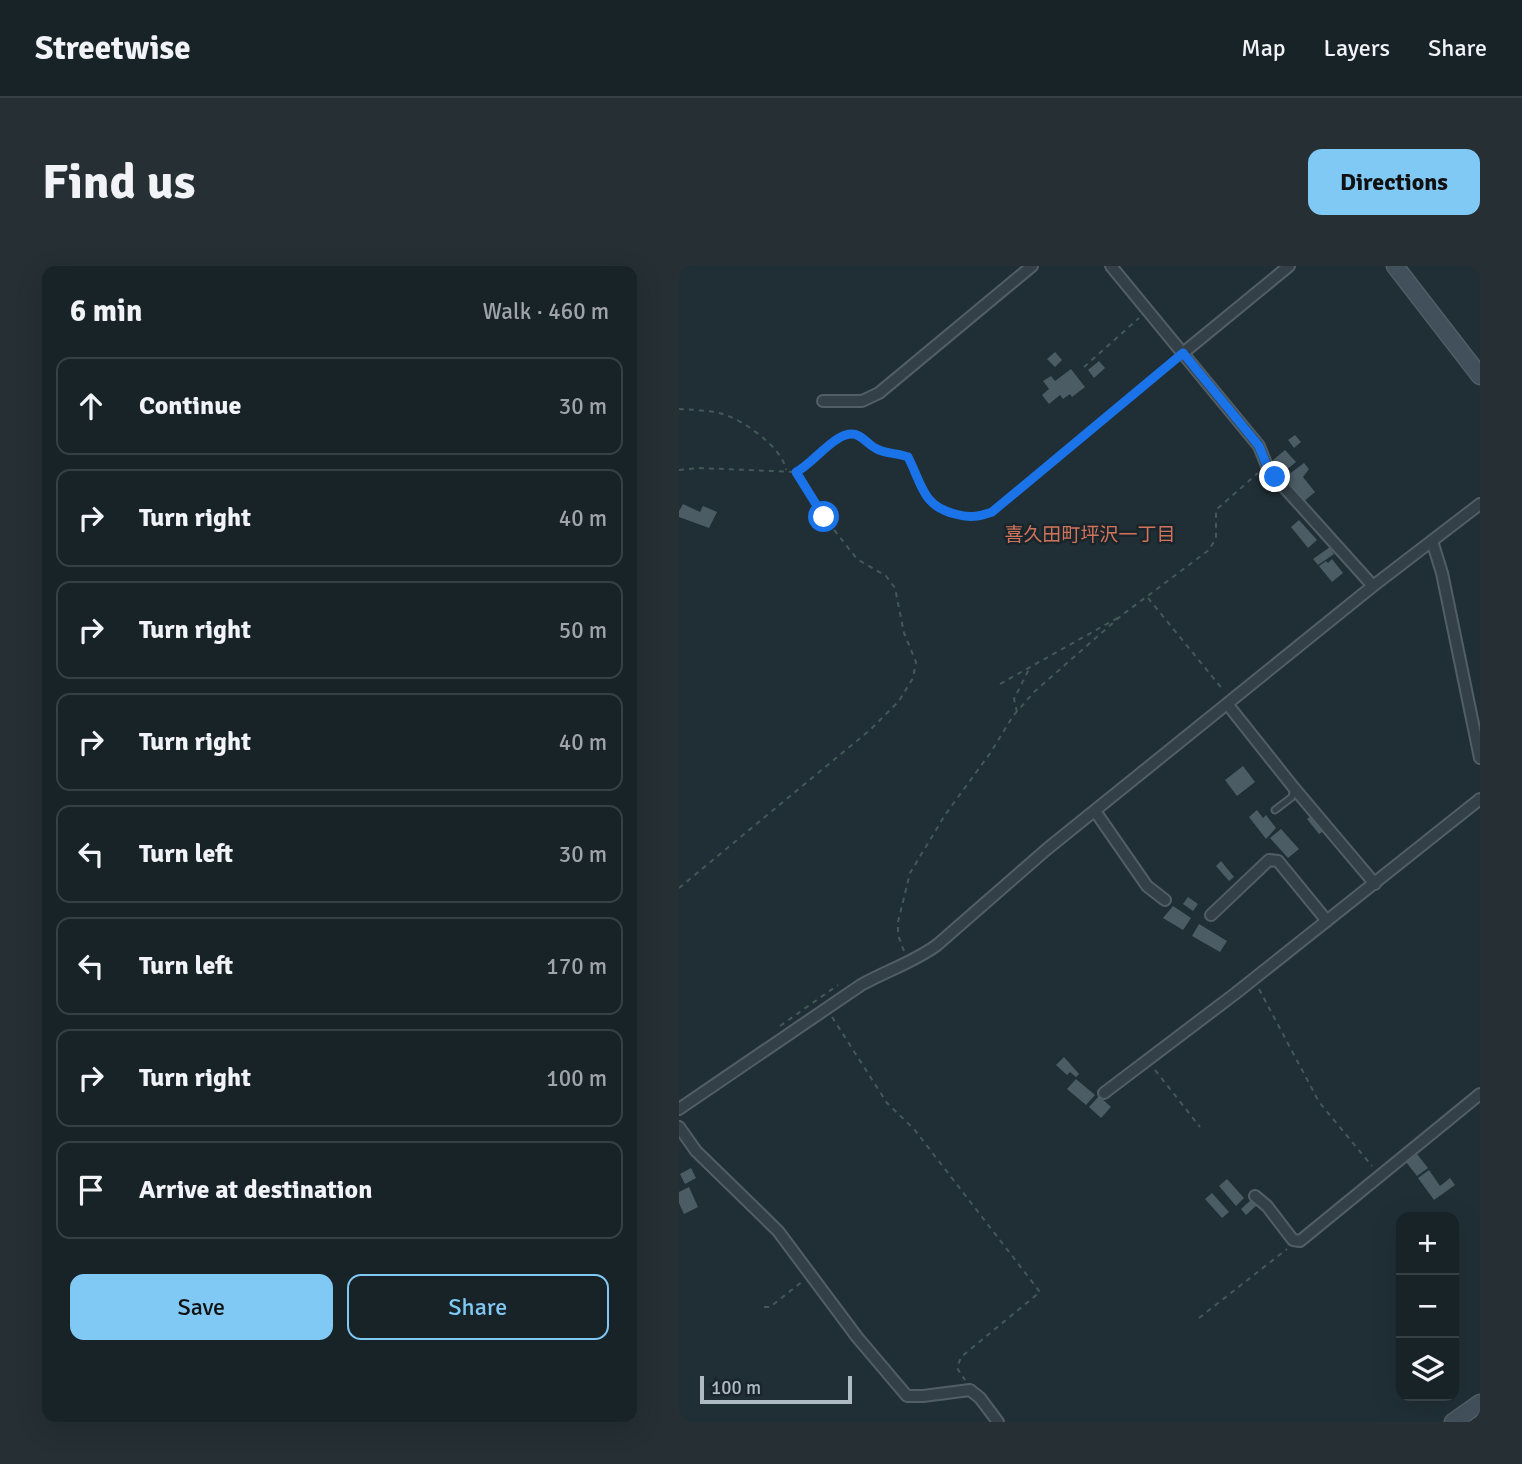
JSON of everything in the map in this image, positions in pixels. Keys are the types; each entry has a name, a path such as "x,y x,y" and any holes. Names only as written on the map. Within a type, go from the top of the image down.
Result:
{"street":[{"path":"823,401 862,401 879,393 1032,266"},
{"path":"1111,266 1259,446 1267,466 1373,586"},
{"path":"1183,353 1289,266"},
{"path":"1395,266 1480,376"},
{"path":"679,1109 826,1008 883,972 937,946 1047,849 1480,503"},
{"path":"1432,541 1442,573 1480,758"},
{"path":"1230,703 1294,788 1375,884"},
{"path":"1104,1093 1375,884 1480,799"},
{"path":"1095,811 1147,886 1165,900"},
{"path":"1211,915 1269,860 1278,861 1327,921"},
{"path":"1255,1196 1267,1206 1296,1242 1300,1241 1480,1094"},
{"path":"679,1127 696,1151 778,1231 857,1337 907,1396 969,1390 980,1398 998,1422"},
{"path":"1453,1422 1480,1403"}],"lane":[{"path":"1275,810 1292,797 1294,788"}],"path":[{"path":"1084,367 1147,310"},
{"path":"679,470 698,468 796,472 839,437 849,433 858,435 880,451 897,452 908,457 932,505 967,517 979,517 992,512 1183,353"},
{"path":"679,408 721,414 741,424 770,442 781,456 786,472"},
{"path":"910,960 898,935 898,922 910,873 945,816 1017,712 1034,692 1122,615 1209,550 1216,538 1216,510 1267,466"},
{"path":"679,888 870,730 899,701 913,678 916,662 904,633 895,588 886,576 857,559 824,517 796,472"},
{"path":"1147,597 1230,703"},
{"path":"1000,684 1122,615"},
{"path":"1017,712 1014,699 1029,668"},
{"path":"1253,979 1319,1102 1377,1171"},
{"path":"826,1008 887,1103 914,1129 1040,1292 959,1360 957,1368 969,1390"},
{"path":"1147,1061 1200,1126"},
{"path":"1199,1318 1296,1242"},
{"path":"764,1307 770,1307 798,1286 810,1271"}],"building":[{"path":"1055,352 1062,360 1055,367 1047,359"},
{"path":"1099,361 1105,368 1094,378 1088,370"},
{"path":"1071,369 1085,387 1072,397 1070,394 1063,399 1060,395 1049,404 1042,395 1049,389 1043,381 1051,376 1055,381"},
{"path":"1295,435 1301,442 1294,448 1288,440"},
{"path":"1285,450 1296,462 1280,475 1272,461"},
{"path":"1304,463 1309,469 1303,477 1315,492 1303,502 1284,478"},
{"path":"683,504 700,512 703,506 717,512 709,528 679,517"},
{"path":"1299,520 1317,540 1308,548 1291,527"},
{"path":"1330,547 1334,554 1318,565 1313,559"},
{"path":"1332,559 1343,573 1332,582 1319,566"},
{"path":"1243,766 1255,782 1237,796 1225,780"},
{"path":"1257,810 1263,818 1266,815 1276,828 1266,839 1249,817"},
{"path":"1313,815 1325,830 1319,834 1307,819"},
{"path":"1281,829 1299,849 1288,858 1270,838"},
{"path":"1221,861 1234,877 1229,881 1216,866"},
{"path":"1188,897 1198,904 1193,911 1183,904"},
{"path":"1173,906 1191,918 1183,930 1163,918"},
{"path":"1199,924 1227,941 1220,952 1192,936"},
{"path":"1064,1057 1079,1074 1076,1077 1070,1072 1067,1075 1056,1065"},
{"path":"1076,1079 1095,1095 1086,1105 1067,1089"},
{"path":"1099,1096 1111,1107 1101,1118 1089,1107"},
{"path":"1417,1154 1428,1168 1417,1176 1406,1162"},
{"path":"691,1168 696,1178 685,1184 680,1174"},
{"path":"1429,1170 1440,1186 1450,1178 1455,1185 1434,1200 1418,1178"},
{"path":"1227,1179 1244,1198 1236,1206 1219,1186"},
{"path":"689,1187 698,1207 684,1214 679,1203 679,1192"},
{"path":"1212,1193 1229,1212 1222,1218 1205,1199"},
{"path":"1252,1199 1257,1205 1246,1215 1241,1209"}],"district":[{"name":"喜久田町坪沢一丁目","path":"1090,534"}],"route":[{"path":"824,517 796,472 839,437 849,433 858,435 880,451 897,452 908,457 932,505 967,517 979,517 992,512 1183,353 1259,446 1275,477"}]}
